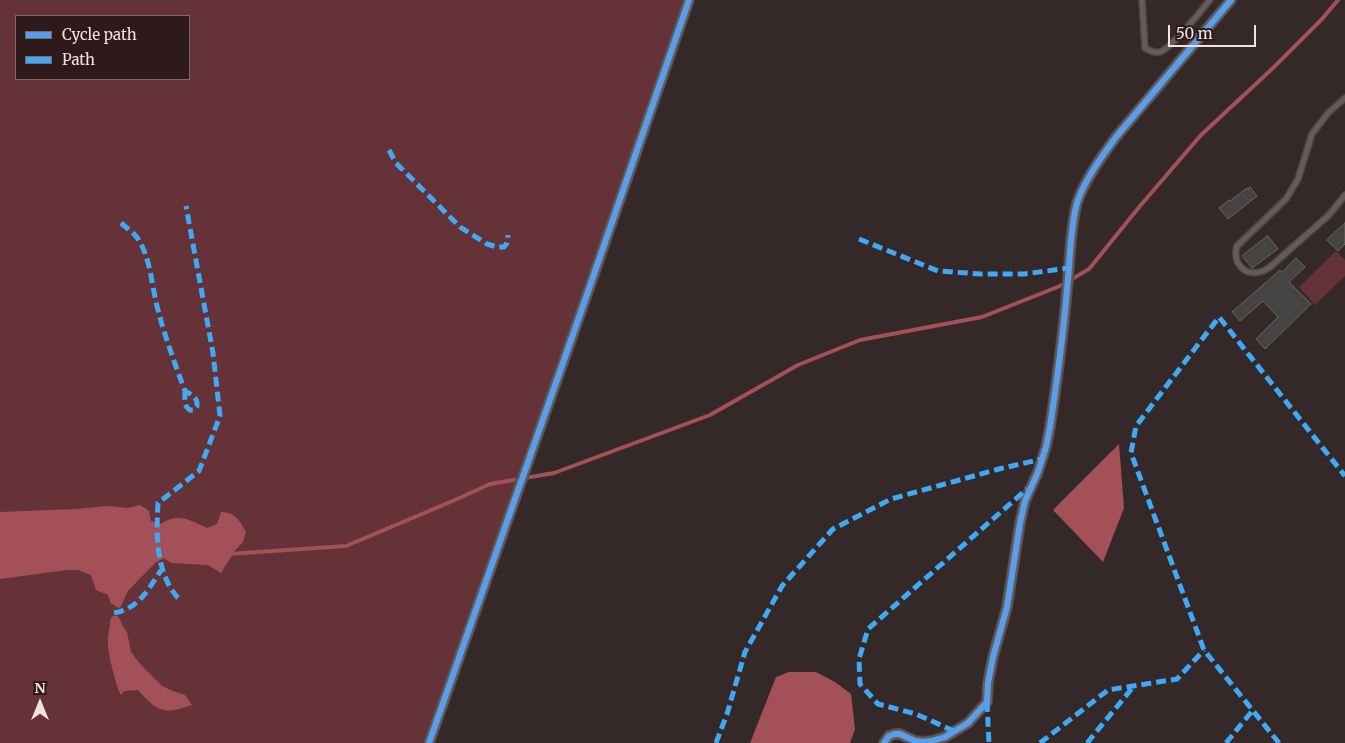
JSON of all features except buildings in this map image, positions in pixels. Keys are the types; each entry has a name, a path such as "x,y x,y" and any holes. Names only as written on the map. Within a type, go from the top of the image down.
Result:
{"street":[{"path":"429,743 689,0"},
{"path":"884,743 889,736 895,734 923,742 945,737 968,723 987,702 993,658 1007,607 1020,522 1025,501 1038,472 1046,447 1050,426 1068,290 1075,216 1081,193 1102,156 1116,137 1232,0"}],"lane":[{"path":"1142,0 1145,48 1158,53 1164,51 1171,44 1210,0"},
{"path":"1345,98 1328,113 1312,134 1298,179 1286,199 1237,246 1235,256 1238,263 1244,270 1250,272 1263,271 1270,267 1329,215 1345,196"}],"shaded area":[{"path":"0,0 684,0 426,743 0,743"},
{"path":"1336,251 1345,260 1345,276 1315,305 1299,287"},
{"path":"1119,444 1124,508 1103,562 1053,510"},
{"path":"140,505 149,511 151,521 161,524 173,518 184,518 207,528 217,524 221,512 230,513 239,521 246,532 243,542 236,549 221,573 208,565 171,563 164,558 155,563 128,591 120,608 111,604 108,595 96,590 91,575 78,570 0,579 0,512 108,506 128,508"},
{"path":"113,616 117,616 121,621 127,632 131,652 140,664 161,685 185,695 192,705 174,710 162,710 151,703 138,690 124,691 121,695 112,667 108,645 110,621"},
{"path":"789,672 816,672 835,682 851,694 855,729 850,743 750,743 776,677"}],"waterway":[{"path":"228,554 346,546 490,484 554,473 710,415 798,365 860,340 982,317 1060,286 1089,269 1201,135 1273,68 1322,19 1338,0"}],"marked path":[{"path":"389,150 396,163 460,227 487,244 497,247 504,247 507,243 508,235"},
{"path":"178,598 165,577 161,566 157,528 158,503 199,471 220,416 213,353 186,206"},
{"path":"121,223 136,236 144,250 156,302 174,361 185,391 197,400 197,406 194,410 190,410 186,406 185,391"},
{"path":"859,239 938,271 1024,274 1069,268"},
{"path":"1279,743 1204,650 1131,453 1136,426 1219,317 1345,476"},
{"path":"716,743 727,714 745,652 782,586 833,529 891,499 1042,459"},
{"path":"954,731 916,714 878,704 860,684 859,659 868,629 1027,489"},
{"path":"114,613 130,607 143,597 162,569"},
{"path":"1040,743 1108,690 1177,679 1204,650"},
{"path":"1087,743 1134,686"},
{"path":"987,702 989,743"},
{"path":"1226,743 1253,710"}],"cycle path":[{"path":"429,743 689,0"},
{"path":"884,743 889,736 895,734 923,742 945,737 968,723 987,702 988,683 1007,607 1025,501 1038,472 1050,427 1064,324 1072,234 1077,203 1099,160 1116,137 1231,0"}]}
